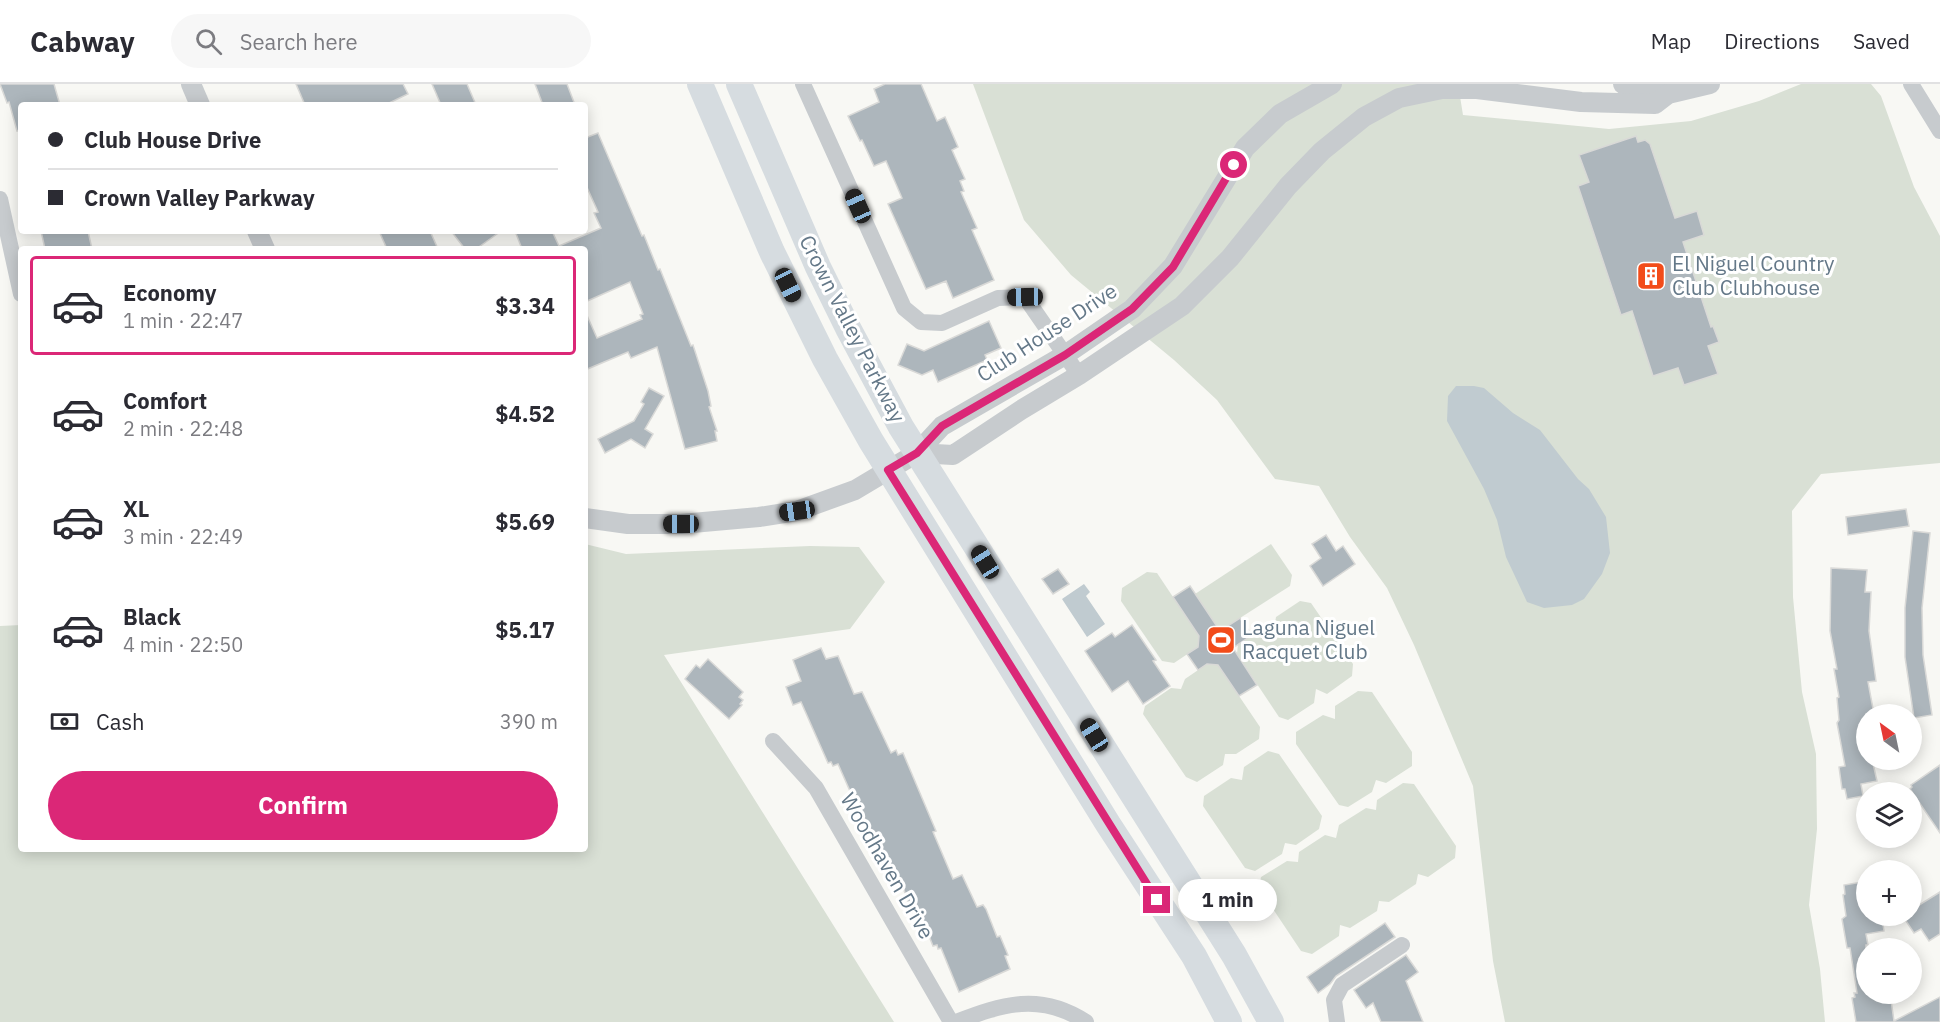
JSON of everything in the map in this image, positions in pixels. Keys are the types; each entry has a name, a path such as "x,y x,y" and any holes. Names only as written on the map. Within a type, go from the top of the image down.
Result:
{"main road":[{"name":"Crown Valley Parkway","path":"699,84 772,252 825,359 888,470 1108,824 1194,956 1229,1022"},
{"name":"Crown Valley Parkway","path":"740,84 818,267 881,390 917,453 1234,955 1271,1022"}],"street":[{"path":"190,84 199,102"},
{"path":"803,84 904,308 921,322 942,323 998,298 1025,297 1079,375"},
{"name":"Club House Drive","path":"588,518 628,524 681,524 797,511 855,490 917,453 942,426 1065,355 1132,309 1173,267 1245,148 1280,114 1332,84"},
{"path":"1623,84 1654,87 1668,94"},
{"path":"917,453 953,455 1182,306 1230,258 1288,186 1322,151 1364,117 1399,98 1442,88 1477,87 1615,104 1655,104 1668,94 1710,84"},
{"path":"1911,84 1940,131"},
{"path":"0,199 18,280"},
{"name":"Woodhaven Drive","path":"773,741 816,789 951,1022"},
{"path":"1337,1022 1334,1000 1342,985 1402,945"},
{"path":"956,1022 993,1008 1036,1003 1073,1013 1086,1022"}],"shaded area":[{"path":"973,84 1458,84 1463,115 1609,129 1691,121 1759,101 1801,84 1871,84 1881,96 1914,187 1940,236 1940,463 1821,474 1792,511 1793,597 1802,692 1816,754 1817,829 1809,905 1820,969 1825,1022 1505,1022 1493,961 1473,786 1414,645 1387,588 1350,537 1319,486 1275,479 1217,400 1174,360 1071,275 1024,220"},
{"path":"1456,386 1484,388 1513,413 1540,430 1578,479 1589,489 1606,517 1610,553 1602,574 1584,599 1572,605 1544,608 1527,602 1506,557 1497,520 1484,489 1447,421 1448,396"},
{"path":"1271,544 1292,575 1290,586 1226,627 1216,626 1195,594"},
{"path":"588,545 626,554 810,546 859,547 885,582 850,629 664,655 894,1022 0,1022 0,626 18,625 18,852 588,852"},
{"path":"1147,572 1157,573 1199,636 1198,647 1174,663 1162,661 1121,601 1122,588"},
{"path":"1084,584 1090,592 1086,596 1105,624 1087,637 1062,599"},
{"path":"1300,601 1311,603 1353,664 1352,676 1327,694 1316,689 1314,703 1288,720 1279,717 1237,654 1238,644 1263,627 1274,628 1276,617"},
{"path":"1207,664 1218,665 1260,727 1259,739 1236,754 1225,754 1223,765 1197,782 1186,777 1143,714 1145,706 1171,688 1181,689 1185,679"},
{"path":"1358,691 1372,692 1412,752 1412,766 1386,783 1376,780 1372,792 1348,807 1339,805 1296,744 1296,732 1323,715 1335,719 1335,706"},
{"path":"1268,751 1279,754 1322,816 1319,829 1296,845 1285,843 1282,854 1255,871 1245,868 1203,806 1204,796 1231,778 1242,780 1244,767"},
{"path":"1403,783 1414,784 1456,846 1455,858 1428,877 1418,874 1416,884 1389,902 1379,901 1377,911 1350,928 1340,925 1339,936 1312,954 1301,951 1259,888 1261,877 1287,861 1298,862 1299,852 1325,835 1336,838 1339,825 1366,808 1376,810 1377,800"}],"building":[{"path":"0,84 54,84 59,102 18,102 17,131 9,102 7,103"},
{"path":"296,84 403,84 408,94 391,102 304,102"},
{"path":"432,84 467,84 475,102 440,102"},
{"path":"535,84 567,84 574,102 542,102"},
{"path":"885,84 921,84 937,121 945,117 958,147 952,150 965,179 960,181 964,191 961,192 977,228 972,230 994,280 953,298 946,281 926,289 888,204 902,198 886,161 874,166 848,116 879,102 874,89"},
{"path":"598,133 642,236 644,235 658,270 660,269 691,346 693,345 708,391 711,406 709,407 717,431 715,431 717,441 685,449 657,347 631,358 628,352 588,369 588,318 597,338 642,319 640,315 643,314 630,282 588,301 588,246 559,246 601,228 594,213 598,212 588,190 588,137"},
{"name":"El Niguel Country Club Clubhouse","path":"1636,136 1638,142 1645,140 1650,144 1675,218 1697,211 1704,235 1683,242 1711,327 1713,326 1719,342 1708,346 1718,374 1684,385 1678,368 1653,376 1632,311 1621,315 1578,186 1589,182 1579,155"},
{"path":"42,234 89,234 91,246 44,246"},
{"path":"380,234 431,234 437,246 386,246"},
{"path":"453,234 497,234 480,246 463,246"},
{"path":"516,234 553,234 559,246 521,246"},
{"path":"989,321 1001,348 985,355 987,360 938,382 933,370 922,375 898,365 907,344 924,351"},
{"path":"649,388 664,396 645,429 653,434 645,448 631,439 605,453 598,439 634,421 644,404 641,402"},
{"path":"1906,509 1909,526 1848,535 1846,517"},
{"path":"1913,531 1930,533 1922,608 1923,655 1932,715 1922,717 1922,704 1912,704 1905,657 1905,608"},
{"path":"1326,535 1336,551 1343,546 1355,564 1323,586 1310,566 1321,558 1312,544"},
{"path":"1831,568 1867,570 1865,592 1871,592 1869,631 1876,681 1868,682 1872,704 1856,704 1856,770 1874,770 1877,781 1856,782 1856,797 1847,799 1845,789 1842,789 1839,767 1845,766 1837,723 1839,720 1837,698 1839,697 1834,669 1837,669 1830,631"},
{"path":"1058,569 1069,584 1053,594 1042,579"},
{"name":"Laguna Niguel Racquet Club","path":"1190,586 1220,631 1240,618 1252,635 1233,648 1257,685 1239,696 1218,665 1207,664 1198,670 1187,654 1198,647 1199,636 1173,597"},
{"path":"1132,625 1156,660 1153,661 1170,686 1143,704 1128,681 1112,692 1085,651 1112,633 1115,637"},
{"path":"821,648 826,659 838,656 854,694 862,692 891,753 896,750 898,755 903,753 936,831 933,832 953,879 962,875 977,907 983,905 986,909 997,937 1000,936 1008,955 1005,956 1010,969 959,992 941,948 938,949 937,945 933,946 922,918 918,920 917,916 914,917 902,885 895,888 853,790 850,791 838,764 833,766 831,762 828,763 801,702 793,705 786,687 801,681 793,660"},
{"path":"708,659 743,692 739,697 743,700 740,704 742,705 729,719 685,679 696,665 700,668"},
{"path":"1940,765 1940,833 1922,807 1922,782 1915,782"},
{"path":"1856,883 1856,926 1883,926 1884,931 1866,934 1867,938 1856,938 1856,987 1850,948 1847,948 1842,919 1846,916 1844,885"},
{"path":"1940,892 1940,934 1929,941 1921,929 1914,933 1909,926 1922,926 1922,903"},
{"path":"1385,923 1395,937 1336,976 1318,993 1307,977"},
{"path":"1406,955 1418,972 1406,981 1423,1022 1381,1022 1373,1003 1366,1008 1354,990"},
{"path":"1854,993 1856,993 1856,1004 1892,1004 1894,1021 1940,997 1940,1022 1856,1022 1852,998 1855,997"}],"place":[{"name":"El Niguel Country Club Clubhouse","path":"1651,276"},
{"name":"Laguna Niguel Racquet Club","path":"1221,640"}],"route":[{"path":"1157,900 888,470 917,453 942,426 1065,355 1132,309 1173,267 1234,165"}]}
